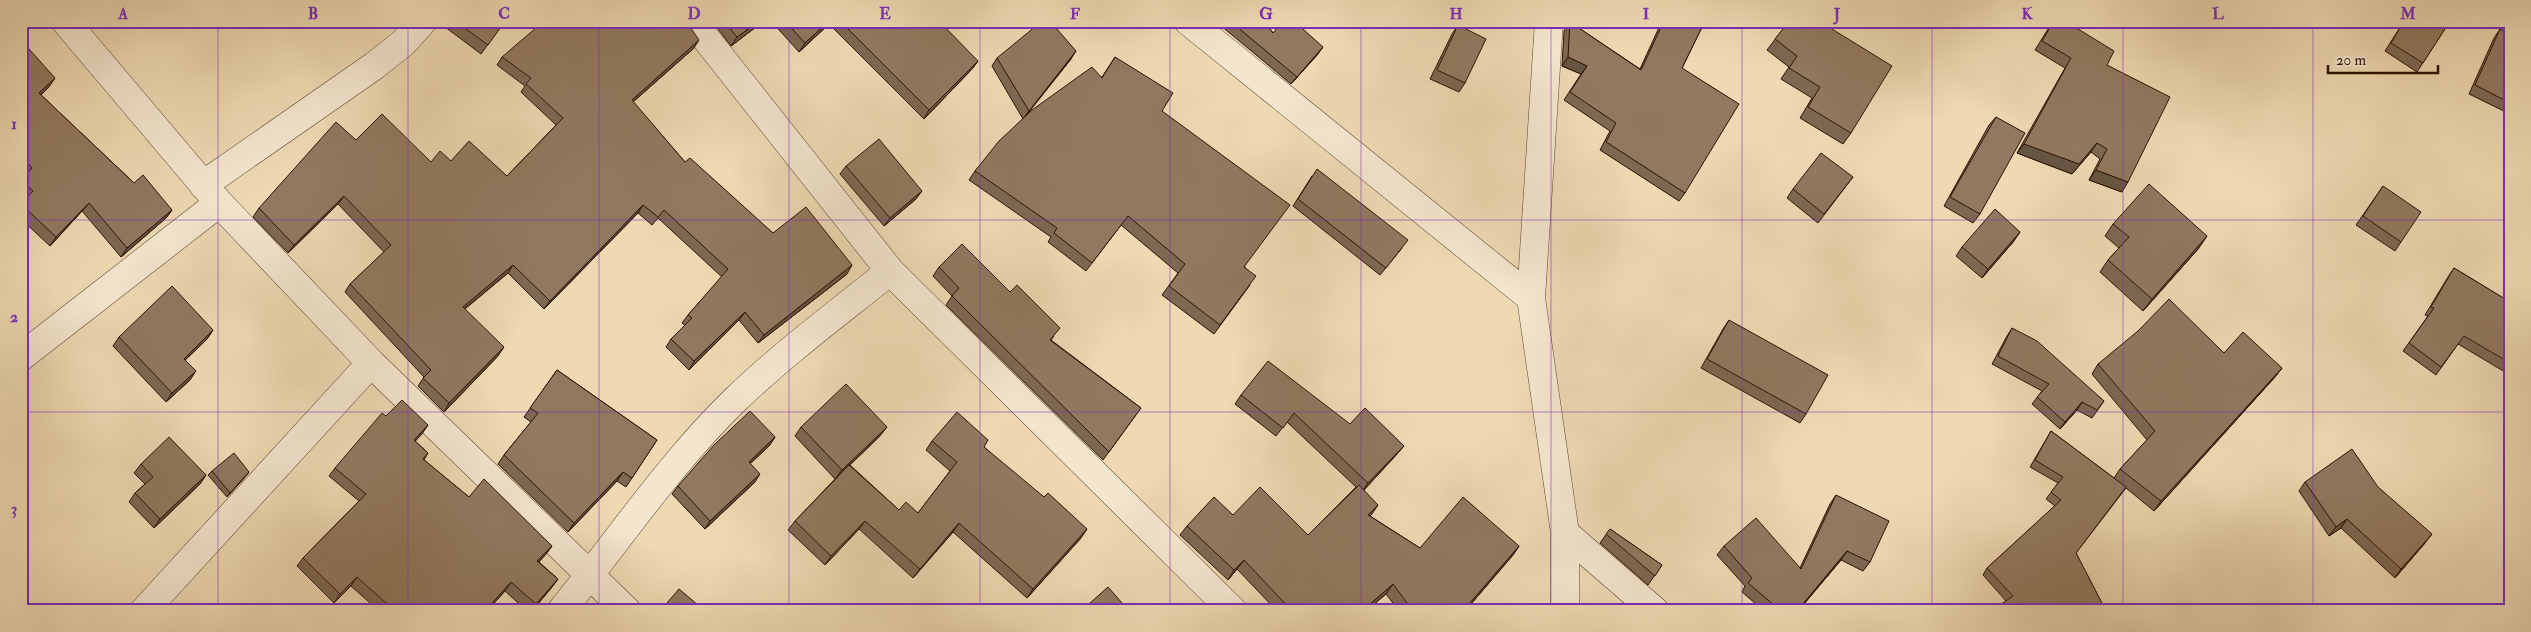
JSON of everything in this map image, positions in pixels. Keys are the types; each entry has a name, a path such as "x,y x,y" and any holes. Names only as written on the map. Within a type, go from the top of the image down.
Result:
{"street":[{"path":"65,21 211,194 371,363 627,611"},
{"path":"21,357 211,194 403,43 423,21"},
{"path":"692,21 890,271 1233,611"},
{"path":"1188,21 1531,298"},
{"path":"1549,21 1531,298 1565,533 1564,611"},
{"path":"561,611 684,455 735,400 790,352 890,271"},
{"path":"144,611 371,363"},
{"path":"1565,533 1655,611"}],"building":[{"path":"455,21 505,21 488,45"},
{"path":"544,21 686,21 699,40 632,100 685,162 690,158 773,233 806,207 852,265 764,335 745,312 694,361 671,339 692,318 688,315 728,269 664,210 658,217 643,205 550,301 513,265 463,307 504,347 449,403 423,378 431,370 350,284 391,245 344,196 294,245 259,208 336,122 356,140 382,114 431,162 440,151 451,161 469,141 507,176 563,118 526,84 531,78 502,57"},
{"path":"724,21 759,21 737,37"},
{"path":"785,21 829,21 805,43"},
{"path":"840,21 892,21 896,25 900,21 939,21 978,61 929,110"},
{"path":"1042,21 1050,21 1076,51 1029,111 997,58"},
{"path":"1230,21 1264,21 1273,33 1283,21 1294,21 1323,47 1297,77"},
{"path":"1664,21 1705,21 1682,68 1739,104 1685,193 1606,142 1616,123 1570,92 1587,66 1568,57 1570,22 1641,70"},
{"path":"1789,21 1819,21 1892,66 1851,133 1808,107 1820,87 1789,68 1797,56 1775,39"},
{"path":"2054,21 2065,21 2114,51 2107,65 2170,97 2128,182 2096,170 2107,149 2097,143 2079,164 2024,144 2071,58 2042,41"},
{"path":"2404,21 2450,21 2423,63 2391,43"},
{"path":"1458,25 1486,39 1465,83 1437,70"},
{"path":"2500,29 2510,34 2510,103 2475,85"},
{"path":"21,40 55,78 39,93 134,183 143,175 172,210 127,248 89,203 56,237 21,204 33,191 21,180 32,168 21,155"},
{"path":"1115,57 1173,93 1162,111 1290,205 1244,267 1256,276 1220,325 1169,286 1185,264 1128,216 1092,263 1054,233 1057,228 975,171 999,141 1032,110 1092,67 1102,78"},
{"path":"1996,117 2025,133 1980,214 1950,197"},
{"path":"879,139 922,191 890,218 846,166"},
{"path":"1821,153 1853,177 1824,214 1793,189"},
{"path":"1317,169 1408,240 1386,268 1298,199"},
{"path":"2149,184 2207,236 2152,299 2108,260 2129,237 2113,224"},
{"path":"2383,186 2421,212 2401,242 2363,216"},
{"path":"1995,209 2020,232 1988,269 1962,247"},
{"path":"962,244 1010,292 1017,285 1060,328 1050,340 1141,408 1109,452 952,296 959,288 939,267"},
{"path":"2454,268 2510,302 2510,363 2464,336 2441,367 2409,343 2434,308 2431,307"},
{"path":"172,286 213,330 184,359 196,371 172,393 119,337"},
{"path":"2169,299 2224,353 2243,332 2282,368 2161,501 2120,469 2155,431 2098,364 2138,331"},
{"path":"1729,320 1828,375 1806,414 1707,359"},
{"path":"2012,328 2037,341 2104,401 2097,410 2082,402 2065,422 2037,397 2049,384 1998,356"},
{"path":"1268,361 1350,424 1365,408 1404,446 1368,483 1294,413 1283,428 1241,395"},
{"path":"557,370 657,440 632,478 623,472 574,523 504,455 538,413 530,408"},
{"path":"846,384 887,427 842,470 801,427"},
{"path":"402,400 428,425 414,440 428,453 423,459 469,497 484,479 552,546 537,561 558,579 536,604 511,582 485,611 395,611 357,577 340,594 303,558 366,494 335,468 382,413 386,416"},
{"path":"750,411 775,437 749,462 760,474 710,521 678,486 714,445"},
{"path":"957,412 988,440 984,447 1044,497 1048,493 1087,529 1033,589 959,523 920,569 865,521 831,556 795,521 849,465 899,510 906,502 918,513 957,462 932,441"},
{"path":"2051,431 2126,487 2076,553 2106,611 2004,611 2000,605 2013,596 1987,568 2061,500 2051,492 2063,477 2035,460"},
{"path":"169,437 206,475 160,519 135,493 153,477 141,464"},
{"path":"2352,449 2378,487 2432,534 2401,569 2347,519 2336,527 2305,482"},
{"path":"234,453 249,472 230,493 212,471"},
{"path":"1359,485 1378,505 1368,515 1420,548 1463,497 1519,546 1463,611 1413,611 1393,584 1362,611 1313,611 1306,603 1298,611 1292,611 1244,560 1234,570 1187,526 1214,497 1233,515 1260,487 1308,535"},
{"path":"1836,495 1889,521 1870,562 1847,551 1797,611 1781,611 1748,583 1752,578 1724,546 1756,518 1801,569"},
{"path":"1610,529 1662,565 1655,576 1606,534"},
{"path":"1108,587 1129,611 1081,611"},
{"path":"679,589 705,611 661,610"}]}
